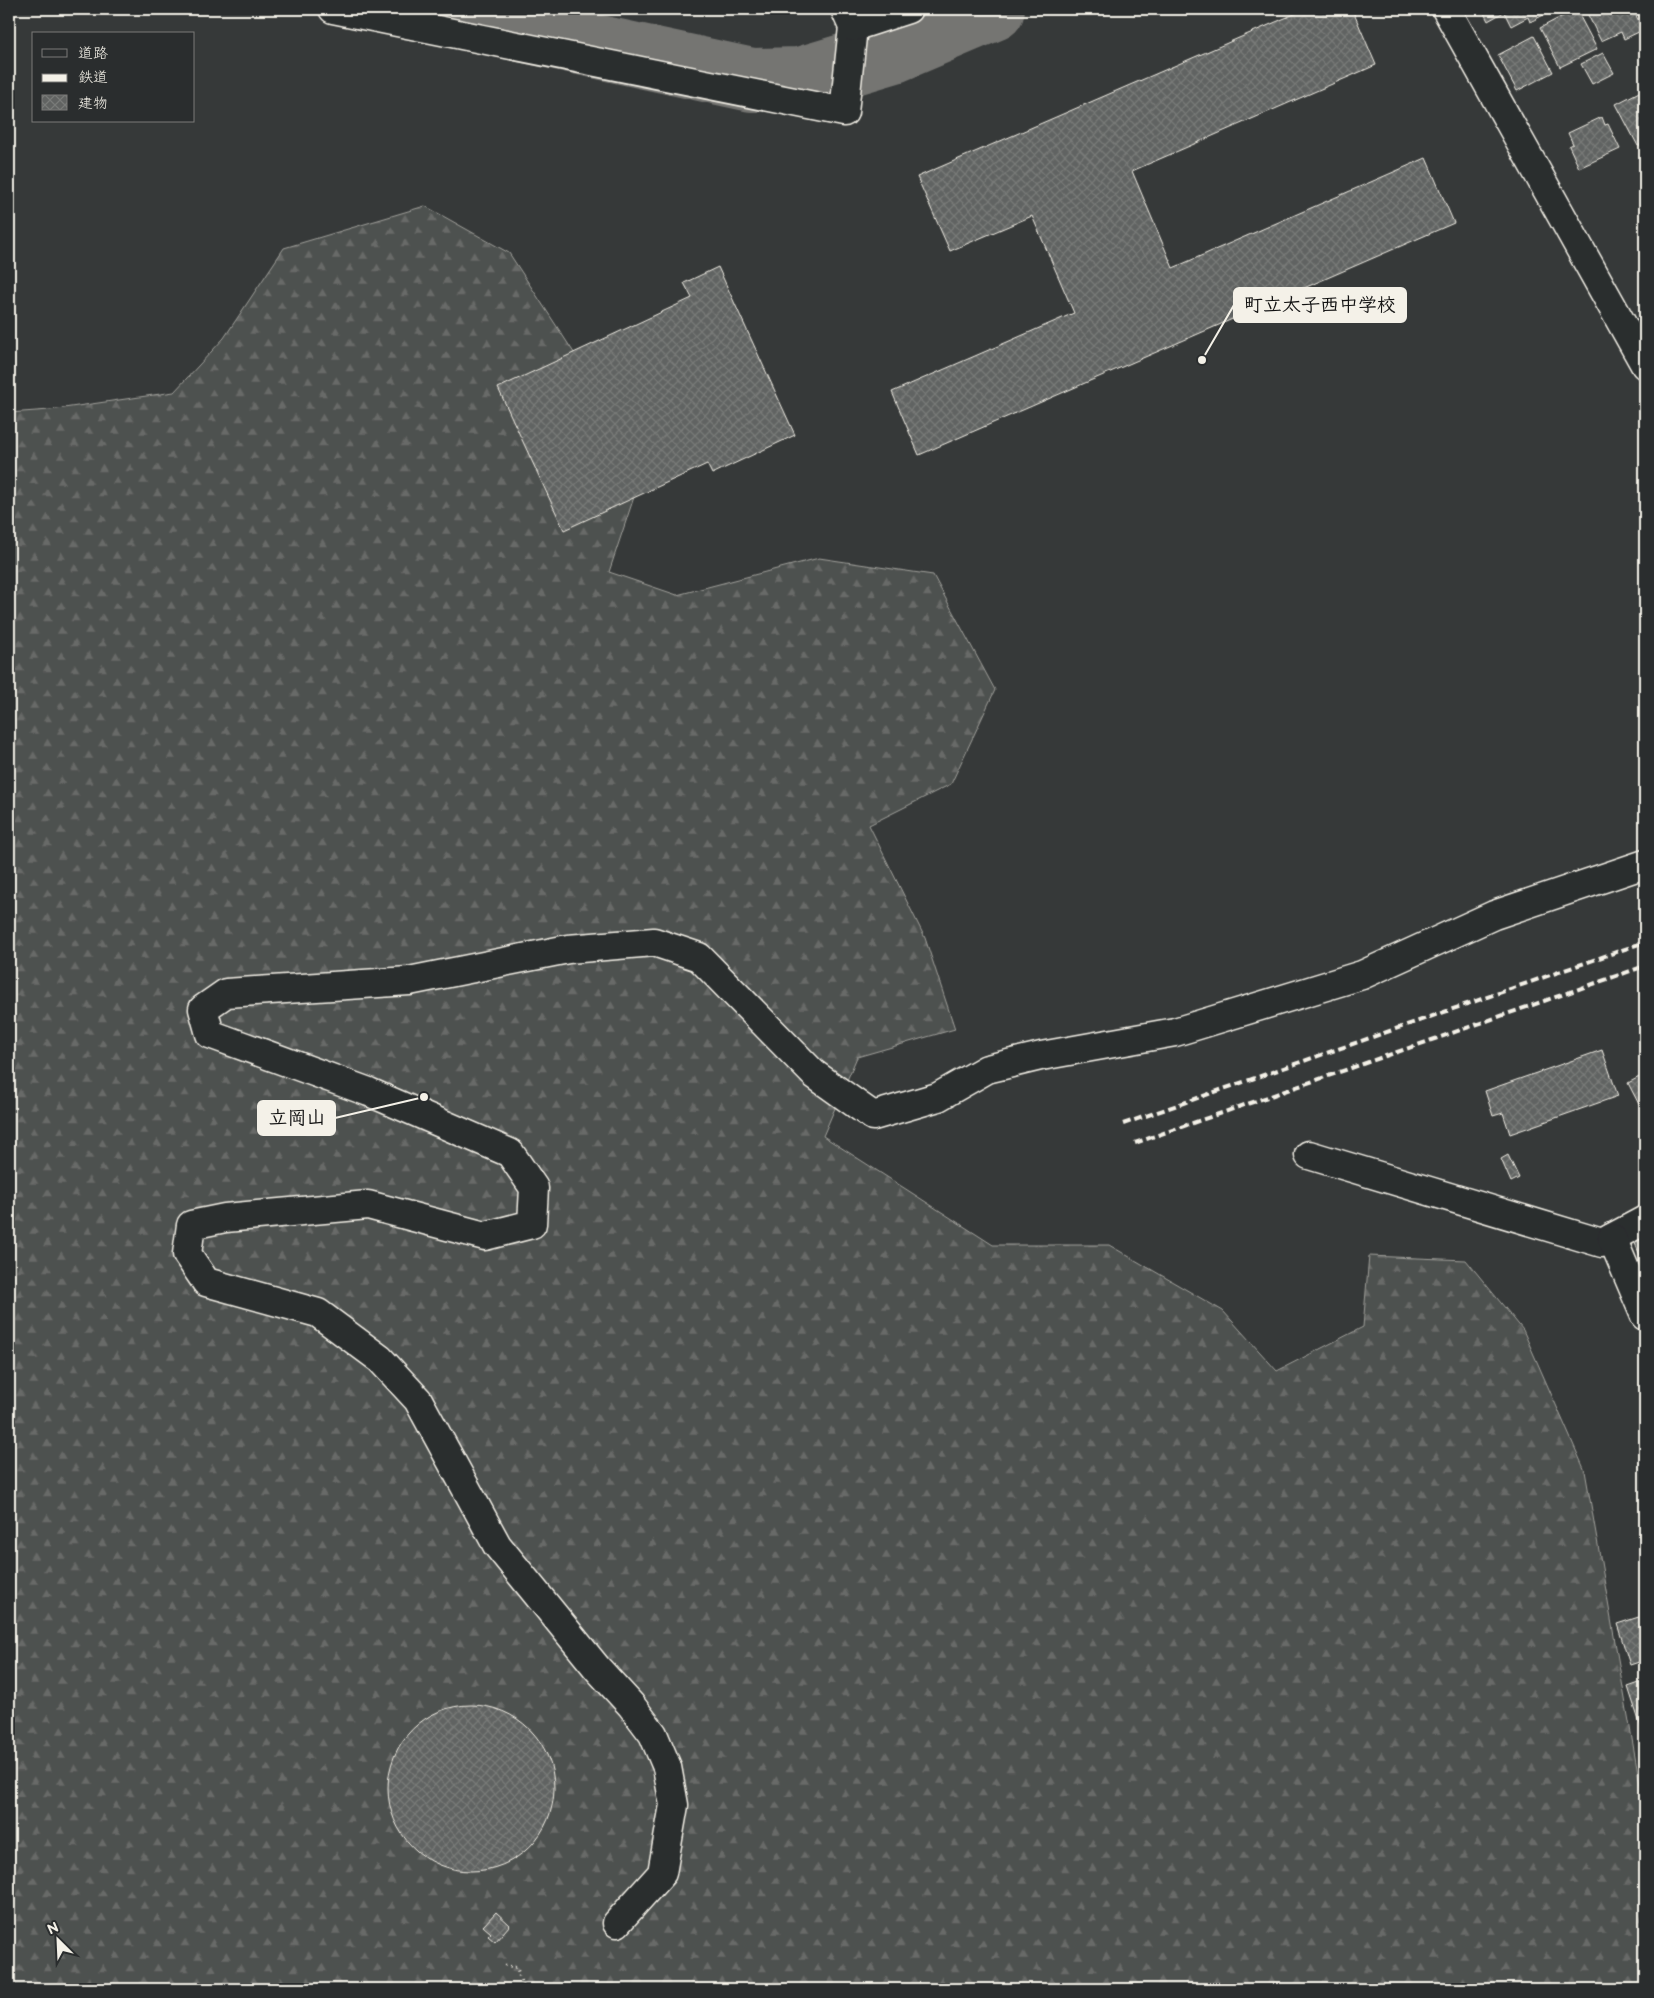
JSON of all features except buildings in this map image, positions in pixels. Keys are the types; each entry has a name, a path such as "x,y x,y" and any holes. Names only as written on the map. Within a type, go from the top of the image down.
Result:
{"street":[{"path":"333,9 844,112 849,18 908,9"},
{"path":"1446,9 1645,365"},
{"path":"618,1923 662,1873 674,1805 667,1767 653,1734 497,1545 418,1400 380,1359 318,1313 206,1282 187,1254 191,1225 225,1218 368,1205 485,1236 532,1224 534,1188 510,1153 369,1092 210,1034 203,1009 226,993 409,981 568,949 654,942 698,957 814,1074 873,1116 938,1097 986,1069 1041,1056 1175,1032 1362,975 1494,915 1645,864"},
{"path":"1309,1155 1602,1243 1645,1220"},
{"path":"1612,1238 1645,1316"}],"path":[{"path":"505,1965 517,1968 522,1989"}],"green space":[{"path":"425,206 509,253 578,359 636,491 609,572 677,595 819,558 933,575 995,690 951,784 869,825 925,938 955,1029 857,1057 823,1136 993,1245 1109,1245 1223,1311 1277,1371 1363,1327 1369,1256 1466,1260 1523,1330 1585,1471 1645,1813 1645,1989 9,1989 9,413 50,410 174,392 224,338 284,248"}],"waterway":[{"path":"423,9 752,80 800,79 894,51 993,9"}],"railway":[{"path":"1123,1124 1645,942"},
{"path":"1135,1143 1645,966"}],"place":[{"name":"町立太子西中学校","path":"1202,360"},
{"name":"立岡山","path":"424,1097"}]}
